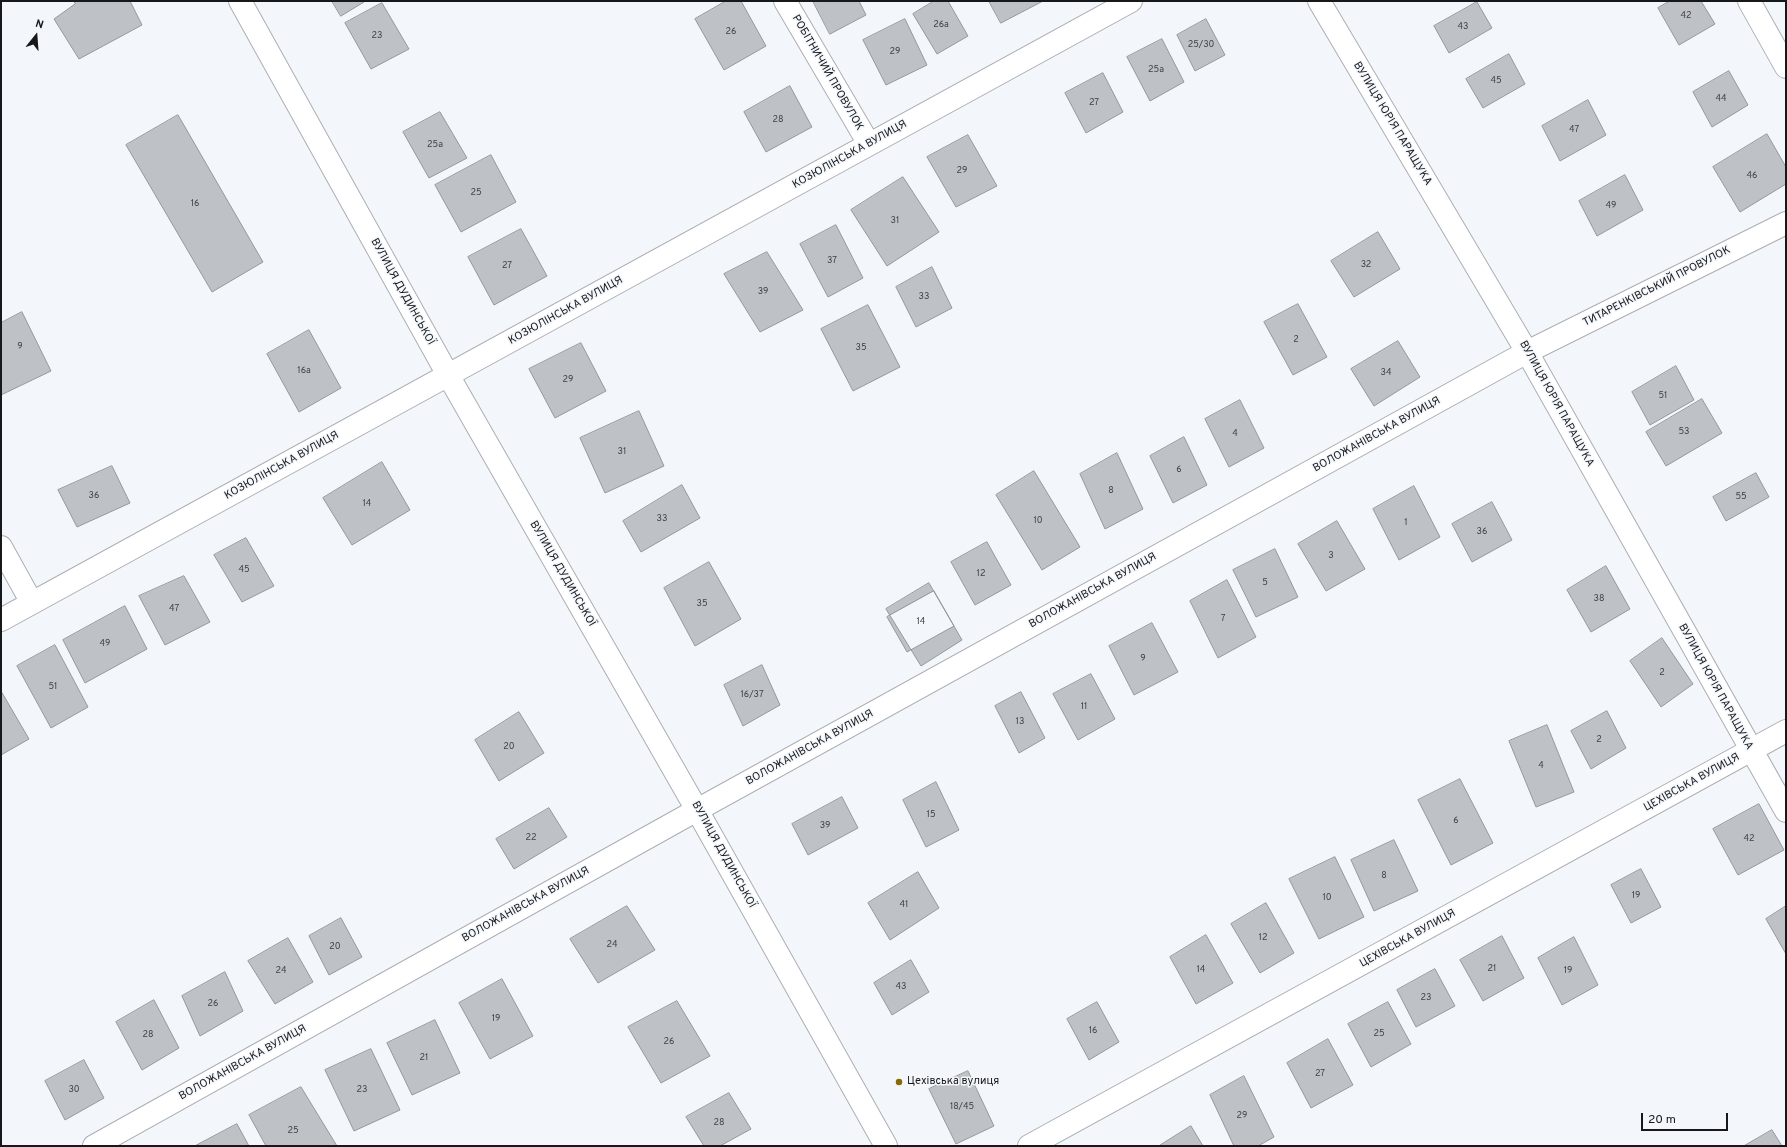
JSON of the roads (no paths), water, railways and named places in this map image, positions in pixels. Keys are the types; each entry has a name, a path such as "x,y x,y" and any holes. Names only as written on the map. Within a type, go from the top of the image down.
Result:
{"street":[{"name":"ВУЛИЦЯ ДУДИНСЬКОЇ","path":"240,1 448,376 697,810 886,1146"},
{"name":"РОБІТНИЧИЙ ПРОВУЛОК","path":"785,1 869,144"},
{"name":"КОЗЮЛІНСЬКА ВУЛИЦЯ","path":"1,620 1131,1"},
{"name":"ВУЛИЦЯ ЮРІЯ ПАРАЩУКА","path":"1319,1 1527,352 1786,811"},
{"path":"1749,1 1786,67"},
{"name":"ТИТАРЕНКІВСЬКИЙ ПРОВУЛОК","path":"1527,352 1786,223"},
{"name":"ВОЛОЖАНІВСЬКА ВУЛИЦЯ","path":"94,1146 697,810 1527,352"},
{"path":"1,546 32,603"},
{"name":"ЦЕХІВСЬКА ВУЛИЦЯ","path":"1029,1146 1786,731"}],"place":[{"name":"Цехівська вулиця","path":"899,1082"}]}
